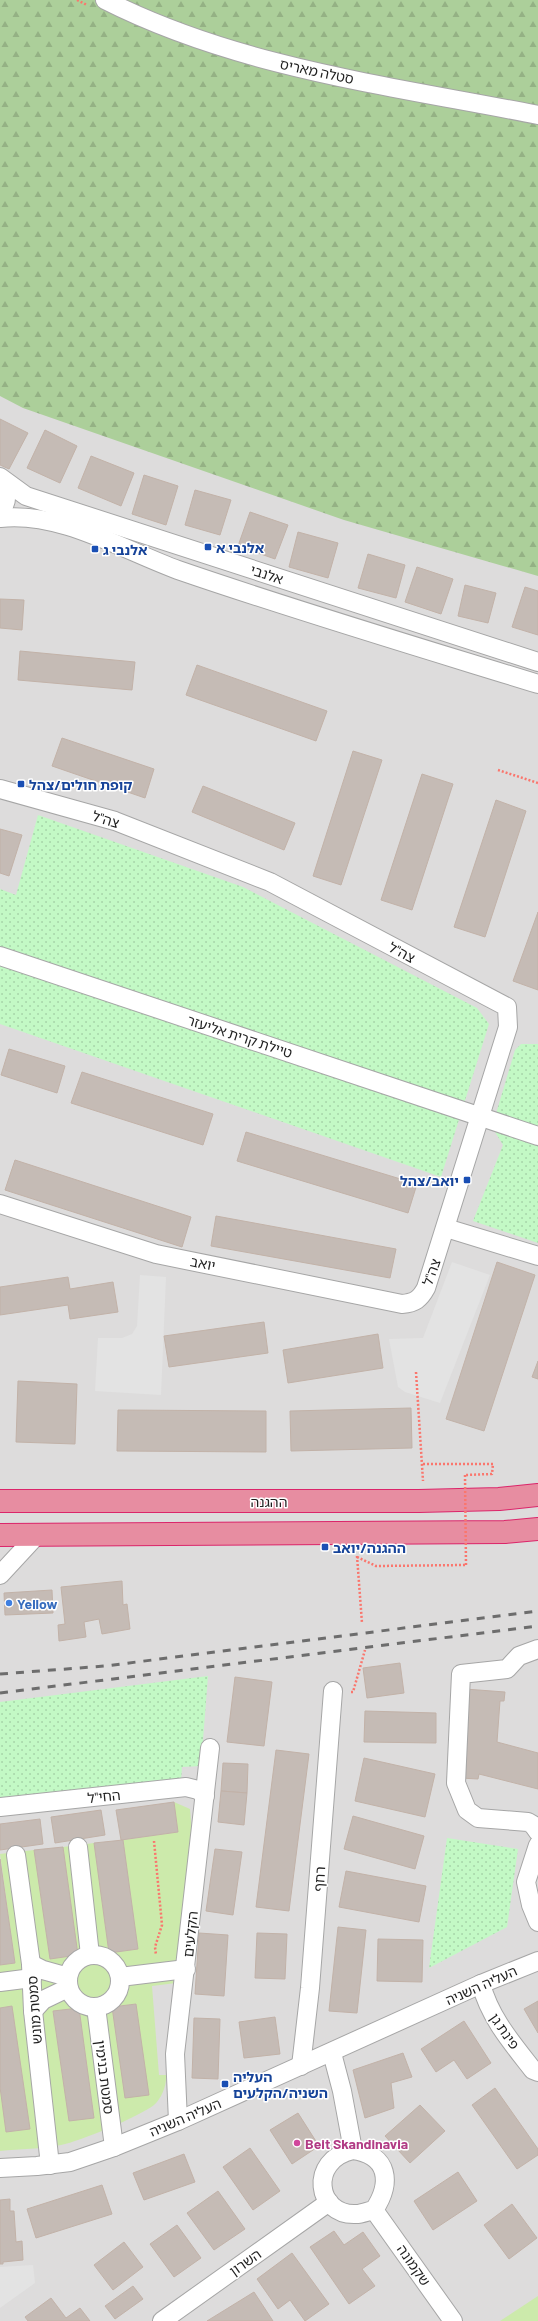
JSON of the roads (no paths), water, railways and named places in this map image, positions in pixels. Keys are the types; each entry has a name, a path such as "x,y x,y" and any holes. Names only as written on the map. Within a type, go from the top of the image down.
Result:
{"highway":[{"name":"ההגנה","path":"0,1501 419,1501 499,1500 538,1495"},
{"path":"0,1535 497,1532 538,1529"}],"street":[{"name":"סטלה מאריס","path":"105,0 185,35 294,67 538,115"},
{"path":"0,477 6,490 6,500 0,513"},
{"name":"אלנבי","path":"0,477 26,496 538,662"},
{"name":"אלנבי","path":"0,518 22,516 66,526 177,570 538,684"},
{"name":"צה\"ל","path":"0,789 115,821 270,882 507,1007 508,1027 446,1228 426,1288 421,1296 411,1303"},
{"name":"טיילת קרית אליעזר","path":"0,956 481,1115 538,1136"},
{"name":"יואב","path":"0,1204 156,1254 402,1304 411,1303"},
{"path":"446,1228 538,1256"},
{"path":"0,1575 37,1535"},
{"path":"538,1649 519,1656 507,1669 461,1674 456,1783 467,1810 478,1818 528,1822 538,1831"},
{"name":"רחף","path":"302,2066 310,1988 333,1691"},
{"name":"הקלעים","path":"178,2122 176,2054 210,1748"},
{"name":"החי\"ל","path":"0,1807 186,1787 198,1790 205,1796"},
{"path":"538,1844 526,1882 531,1905 538,1922"},
{"path":"78,1847 90,1955"},
{"name":"סמטת מונש","path":"16,1855 31,1971 33,2010 50,2165"},
{"path":"90,1955 104,1956 111,1961 120,1977 118,1990 112,2000 96,2007 80,2004 73,1998 68,1982 72,1966 78,1959 90,1955"},
{"name":"העליה השניה","path":"0,2168 50,2165 89,2156 114,2147 178,2122 481,1984 538,1961"},
{"path":"120,1977 186,1969"},
{"path":"0,1982 31,1971 43,1970 68,1982"},
{"path":"33,2010 43,2000 68,1982"},
{"name":"פינת גן","path":"481,1984 486,2002 495,2020 533,2070 538,2072"},
{"name":"סמטת בנימין","path":"96,2007 114,2147"},
{"path":"332,2053 342,2091 353,2150"},
{"path":"353,2150 372,2155 384,2171 385,2190 374,2210 356,2214 346,2213 336,2209 324,2194 322,2184 327,2164 334,2157 353,2150"},
{"name":"השרון","path":"162,2321 329,2202"},
{"name":"שקמונה","path":"374,2210 453,2321"}],"railway":[{"path":"0,1674 105,1666 538,1611"},
{"path":"0,1693 538,1626"}],"place":[{"name":"אלנבי א","path":"208,547"},
{"name":"אלנבי ג","path":"95,549"},
{"name":"קופת חולים/צהל","path":"21,784"},
{"name":"יואב/צהל","path":"467,1180"},
{"name":"ההגנה/יואב","path":"325,1547"},
{"name":"Yellow","path":"9,1603"},
{"name":"העליה השניה/הקלעים","path":"225,2084"},
{"name":"Beit Skandinavia","path":"297,2143"}]}
